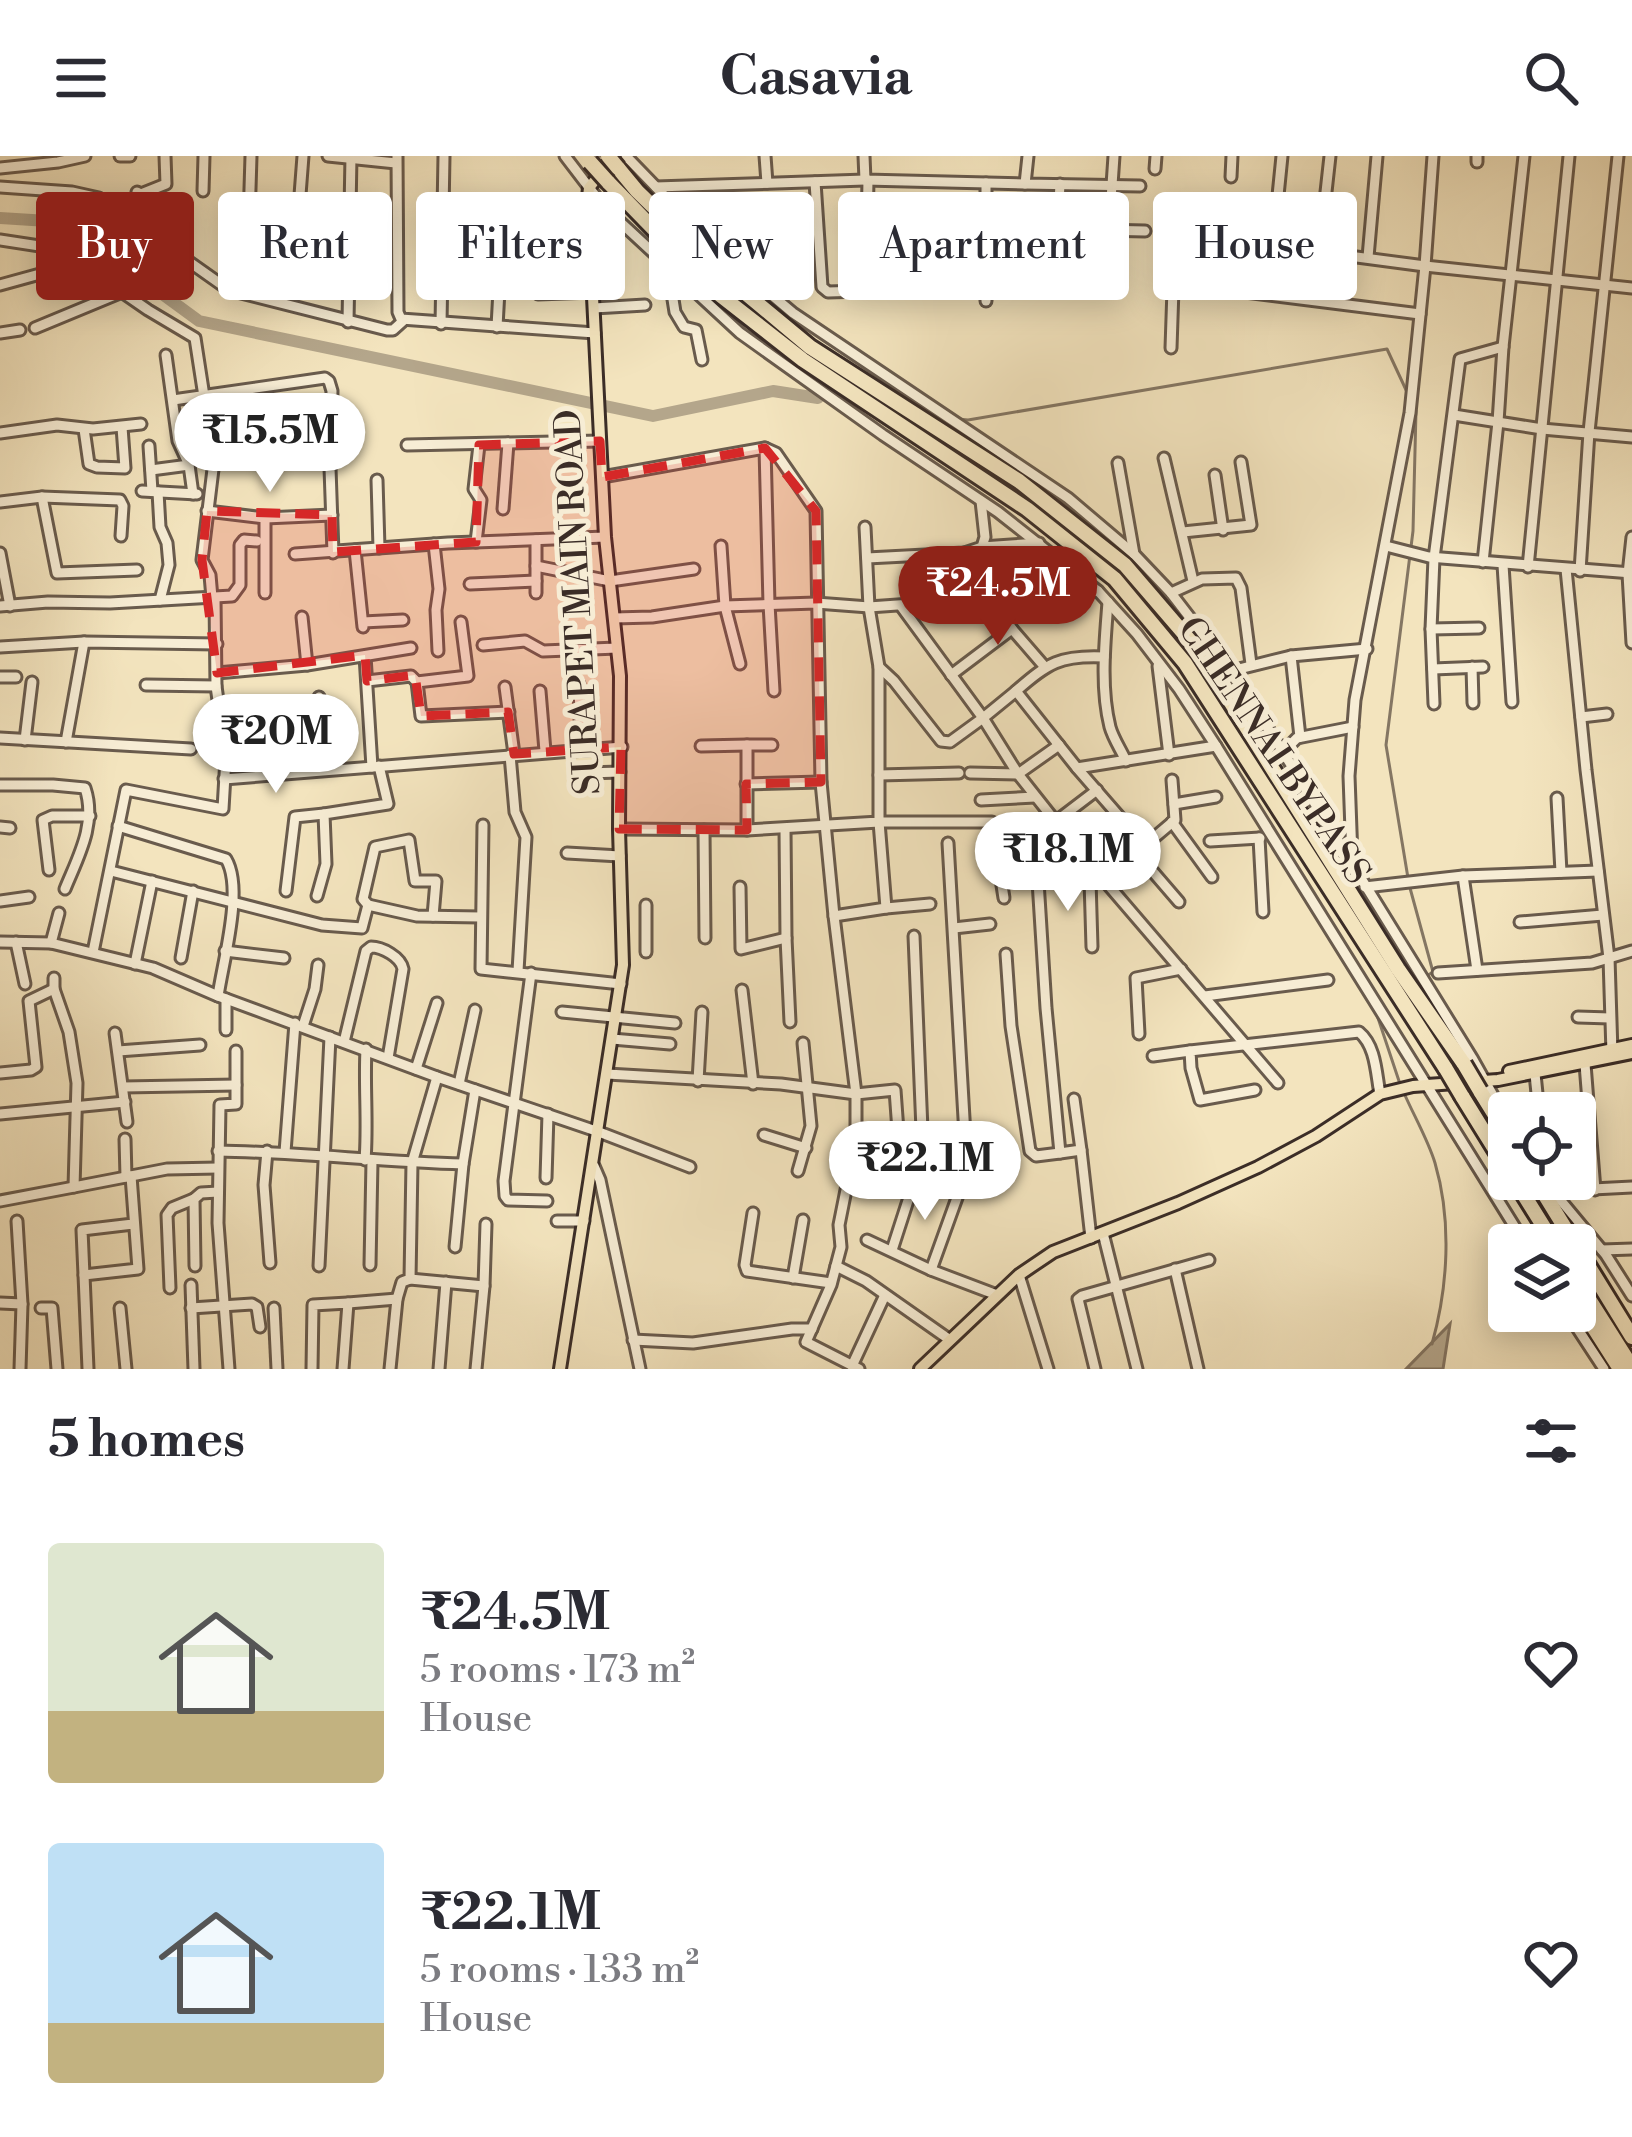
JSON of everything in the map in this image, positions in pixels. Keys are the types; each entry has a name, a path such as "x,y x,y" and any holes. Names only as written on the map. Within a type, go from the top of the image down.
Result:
{"highway":[{"name":"CHENNAI BYPASS","path":"588,159 711,288 798,366 1027,509 1115,579 1185,663 1488,1138"},
{"name":"CHENNAI BYPASS","path":"616,159 637,191 720,272 810,346 1019,482 1125,565 1198,650 1357,889 1399,969 1488,1095"},
{"path":"1551,1200 1632,1337"},
{"path":"1604,1289 1632,1317"},
{"path":"1596,1310 1632,1367"},
{"path":"1596,1331 1620,1369"}],"main road":[{"path":"590,186 616,159"},
{"name":"SURAPET MAIN ROAD","path":"590,186 590,192"},
{"name":"SURAPET MAIN ROAD","path":"560,1369 623,965 622,747 605,537 594,300"},
{"path":"920,1369 1018,1275 1054,1252 1258,1167 1316,1136 1383,1089 1419,1081 1482,1083 1632,1049"},
{"path":"1501,1076 1585,1064 1612,1053"}],"street":[{"path":"0,167 85,156"},
{"path":"120,156 130,156"},
{"path":"146,192 166,184 165,156"},
{"path":"203,191 204,156"},
{"path":"250,192 251,156"},
{"path":"300,192 303,156"},
{"path":"328,156 396,160 398,312 403,321"},
{"path":"349,322 351,156"},
{"path":"440,323 444,156"},
{"path":"565,156 604,207 649,250"},
{"path":"766,156 767,183"},
{"path":"864,156 866,192"},
{"path":"1025,184 1028,156"},
{"path":"1111,192 1114,156"},
{"path":"1155,169 1156,156"},
{"path":"1231,177 1232,156"},
{"path":"1278,192 1282,156"},
{"path":"1325,192 1330,156"},
{"path":"1367,257 1376,156"},
{"path":"1433,156 1411,407 1367,650 1360,664 1349,776 1352,863 1357,889 1488,1092"},
{"path":"1483,562 1524,156"},
{"path":"1528,567 1569,156"},
{"path":"1580,571 1589,432 1618,156"},
{"path":"616,159 656,187 711,244 793,313 1068,498 1134,554 1231,671 1352,863"},
{"path":"656,187 866,180 1140,186"},
{"path":"814,182 822,287 838,292"},
{"path":"986,183 986,192"},
{"path":"1059,192 1060,184"},
{"path":"0,187 98,198 229,290 349,322 390,330 403,321 595,333"},
{"path":"1129,231 1145,231"},
{"path":"0,240 36,245"},
{"path":"1357,256 1632,288"},
{"path":"0,285 36,274"},
{"path":"35,328 103,300"},
{"path":"93,952 126,790 223,809 224,744 216,686 214,598 202,560 214,461 195,338 135,300"},
{"path":"497,327 498,300"},
{"path":"673,300 684,327 696,330 702,360"},
{"path":"703,300 740,333 798,366 883,435 1039,543 1108,602 1180,689 1265,837 1341,944 1419,1081 1512,1224"},
{"path":"1171,348 1172,300"},
{"path":"1314,300 1420,314"},
{"path":"594,308 645,305"},
{"path":"0,333 20,330"},
{"path":"1434,704 1428,557 1460,359 1503,347"},
{"path":"166,355 178,442 189,464 193,494"},
{"path":"173,400 329,381 333,553"},
{"path":"1454,415 1542,430 1632,437"},
{"path":"0,433 56,425 84,429 141,424"},
{"path":"84,429 89,464 125,468 122,427"},
{"path":"407,445 600,441"},
{"path":"503,509 508,443"},
{"path":"476,542 481,500 474,489 478,445"},
{"path":"149,446 150,492 167,543 169,565 160,601"},
{"path":"765,448 774,691"},
{"path":"602,477 765,448 776,453 816,511 821,782 856,1094 856,1140 838,1226 841,1247 806,1342 856,1367 885,1295"},
{"path":"1164,458 1192,581"},
{"path":"1183,532 1251,525 1241,462"},
{"path":"1118,463 1134,554"},
{"path":"151,470 189,464"},
{"path":"1215,475 1223,530"},
{"path":"377,479 379,548"},
{"path":"150,492 208,495"},
{"path":"42,497 60,601"},
{"path":"0,502 42,497 120,500 121,536"},
{"path":"981,501 982,548"},
{"path":"207,511 265,518 332,515"},
{"path":"265,518 265,593"},
{"path":"865,526 869,608 879,667 886,908"},
{"path":"295,554 605,537"},
{"path":"1632,537 1632,643"},
{"path":"0,553 5,606 160,601 232,596 238,591 240,545 244,540 257,541"},
{"path":"536,540 536,593"},
{"path":"867,558 1039,543"},
{"path":"434,544 438,651"},
{"path":"721,546 725,606 740,664"},
{"path":"1386,547 1503,565 1630,573"},
{"path":"356,550 363,625 403,620"},
{"path":"964,553 1012,629 1044,666"},
{"path":"1503,565 1513,702"},
{"path":"536,566 610,581 694,569"},
{"path":"1566,569 1610,958 1612,1053"},
{"path":"57,573 137,571"},
{"path":"1171,593 1192,581 1231,577 1239,582 1251,664"},
{"path":"470,584 536,581"},
{"path":"614,618 725,606 816,603 869,608 1098,591"},
{"path":"1108,602 1104,657 1110,731 1126,761"},
{"path":"901,606 1055,822 1278,1084"},
{"path":"302,617 307,665"},
{"path":"417,682 468,676 461,622"},
{"path":"1431,629 1479,628"},
{"path":"951,675 1012,629"},
{"path":"483,645 525,640 543,651 617,648"},
{"path":"0,647 84,642 217,644"},
{"path":"66,742 84,642"},
{"path":"218,673 411,648"},
{"path":"1231,671 1291,656 1367,650"},
{"path":"286,891 295,817 388,804 375,766 365,656"},
{"path":"879,667 941,741 950,742 1044,666 1081,656 1104,657"},
{"path":"1291,656 1300,737"},
{"path":"1157,661 1168,754"},
{"path":"1432,669 1478,667 1474,704"},
{"path":"367,681 412,676 422,716 509,712"},
{"path":"0,677 16,677"},
{"path":"25,740 32,682"},
{"path":"579,684 581,749"},
{"path":"146,685 216,686"},
{"path":"506,687 515,812 526,838 518,971"},
{"path":"540,691 544,752"},
{"path":"1016,692 1124,822"},
{"path":"319,697 324,769"},
{"path":"220,712 279,709"},
{"path":"1581,717 1607,714"},
{"path":"1283,752 1300,737 1353,727"},
{"path":"0,738 191,748"},
{"path":"224,744 298,742"},
{"path":"747,745 747,830"},
{"path":"701,746 772,745"},
{"path":"879,775 1018,774 1059,745"},
{"path":"1077,768 1216,746"},
{"path":"224,779 622,747"},
{"path":"587,773 620,772"},
{"path":"1038,881 1104,880 1176,818 1172,780"},
{"path":"746,784 821,782"},
{"path":"0,785 86,788 90,816 64,889"},
{"path":"1055,822 1097,790"},
{"path":"981,800 1036,797"},
{"path":"1174,804 1216,797"},
{"path":"1557,798 1561,872"},
{"path":"317,896 326,864 324,814"},
{"path":"49,870 43,820 90,816"},
{"path":"619,829 992,822 1004,898"},
{"path":"1172,822 1212,877"},
{"path":"1037,823 1046,1008 1060,1153"},
{"path":"483,825 481,970 621,984"},
{"path":"118,826 226,859 233,875 222,997 226,1030"},
{"path":"785,829 790,1022"},
{"path":"704,830 706,938"},
{"path":"1123,837 1179,902"},
{"path":"1210,841 1265,837"},
{"path":"1263,912 1265,837"},
{"path":"433,916 436,880 415,881 409,840 375,847 363,899 368,905 417,916 481,917"},
{"path":"931,1270 968,1170 948,843"},
{"path":"566,853 620,856"},
{"path":"111,871 322,925 362,928 368,905"},
{"path":"1357,889 1463,877 1598,871"},
{"path":"1463,877 1477,970"},
{"path":"1090,880 1092,947"},
{"path":"135,964 152,881"},
{"path":"740,887 741,950 785,938"},
{"path":"181,958 193,891"},
{"path":"0,901 29,897"},
{"path":"834,916 930,904"},
{"path":"646,905 646,952"},
{"path":"51,944 59,913"},
{"path":"1520,922 1603,914"},
{"path":"622,922 646,921"},
{"path":"954,928 991,924"},
{"path":"914,936 922,1130"},
{"path":"0,942 64,946 135,964 691,1167"},
{"path":"16,942 25,984"},
{"path":"344,1042 366,951 376,946 400,960 404,969 388,1058"},
{"path":"225,951 284,958"},
{"path":"1438,973 1592,963 1632,952"},
{"path":"1006,954 1011,1026 1030,1151 1036,1156 1082,1150"},
{"path":"285,1152 299,1025 315,989 318,965"},
{"path":"1139,1034 1136,978 1181,969"},
{"path":"531,973 504,1170 505,1196 515,1202 547,1201"},
{"path":"1205,996 1328,980"},
{"path":"0,1073 36,1067 29,1001 54,983 69,1032 77,1083 74,1187"},
{"path":"742,990 753,1084"},
{"path":"416,1069 437,1003"},
{"path":"459,1084 476,1010"},
{"path":"562,1012 675,1023"},
{"path":"698,1081 702,1012"},
{"path":"1578,1017 1610,1018"},
{"path":"1153,1056 1358,1032 1367,1040 1383,1089"},
{"path":"115,1033 128,1122"},
{"path":"319,1266 330,1037"},
{"path":"613,1039 670,1044"},
{"path":"798,1171 811,1126 803,1043"},
{"path":"118,1051 200,1045"},
{"path":"366,1049 370,1265"},
{"path":"1190,1051 1200,1100 1255,1090"},
{"path":"229,1369 218,1151 220,1105 236,1104 236,1052"},
{"path":"1585,1064 1587,1092"},
{"path":"607,1074 856,1094 895,1090 898,1131 964,1133"},
{"path":"1535,1074 1536,1092"},
{"path":"410,1279 412,1163 437,1077"},
{"path":"123,1088 236,1084"},
{"path":"455,1247 475,1090"},
{"path":"1074,1099 1097,1236 1137,1369"},
{"path":"0,1114 125,1102"},
{"path":"545,1178 548,1114"},
{"path":"764,1135 806,1148"},
{"path":"84,1275 138,1269 125,1139"},
{"path":"218,1151 463,1164"},
{"path":"267,1151 264,1185 271,1263"},
{"path":"594,1166 640,1369"},
{"path":"0,1201 167,1169 218,1168"},
{"path":"892,1250 914,1182"},
{"path":"1596,1190 1632,1187"},
{"path":"170,1288 167,1214 201,1193 218,1192"},
{"path":"194,1199 195,1266"},
{"path":"1558,1200 1602,1250 1632,1296"},
{"path":"753,1214 747,1271 831,1283"},
{"path":"793,1278 803,1220"},
{"path":"17,1221 20,1369"},
{"path":"556,1221 584,1221"},
{"path":"88,1369 82,1230 133,1224"},
{"path":"476,1369 486,1224"},
{"path":"867,1240 997,1295"},
{"path":"1602,1250 1632,1249"},
{"path":"1095,1369 1078,1299 1209,1260"},
{"path":"836,1266 866,1281 950,1340"},
{"path":"1175,1269 1198,1369"},
{"path":"1018,1275 1048,1369"},
{"path":"390,1369 403,1282 484,1286"},
{"path":"439,1369 446,1282"},
{"path":"191,1285 194,1369"},
{"path":"312,1369 313,1305 397,1300"},
{"path":"0,1304 22,1304"},
{"path":"343,1369 348,1304"},
{"path":"191,1308 255,1305 260,1327"},
{"path":"41,1308 52,1308 57,1369"},
{"path":"120,1308 126,1369"},
{"path":"274,1308 277,1369"},
{"path":"633,1340 693,1343 812,1329"},
{"path":"1580,1332 1604,1369"}],"highlighted area":[{"path":"600,441 602,477 765,448 816,511 821,782 746,784 747,830 619,829 621,747 514,754 508,712 421,716 415,675 367,681 365,655 217,673 202,560 207,511 332,515 333,552 476,542 479,445"}],"shaded area":[{"path":"589,156 604,156 649,202 649,218"},
{"path":"732,300 754,300 1122,565 1191,648 1488,1115 1488,1126 1453,1066 1119,578"},
{"path":"1450,1324 1443,1369 1406,1369"}],"waterway":[{"path":"0,218 64,222 199,321 653,416 773,391 818,398"},
{"path":"958,419 1387,349 1407,392"},
{"path":"1408,878 1386,745 1413,531 1414,406"},
{"path":"1410,888 1433,972 1414,984"},
{"path":"1375,1009 1400,1084"},
{"path":"1404,1093 1432,1154 1444,1208 1442,1300 1432,1344"}]}
